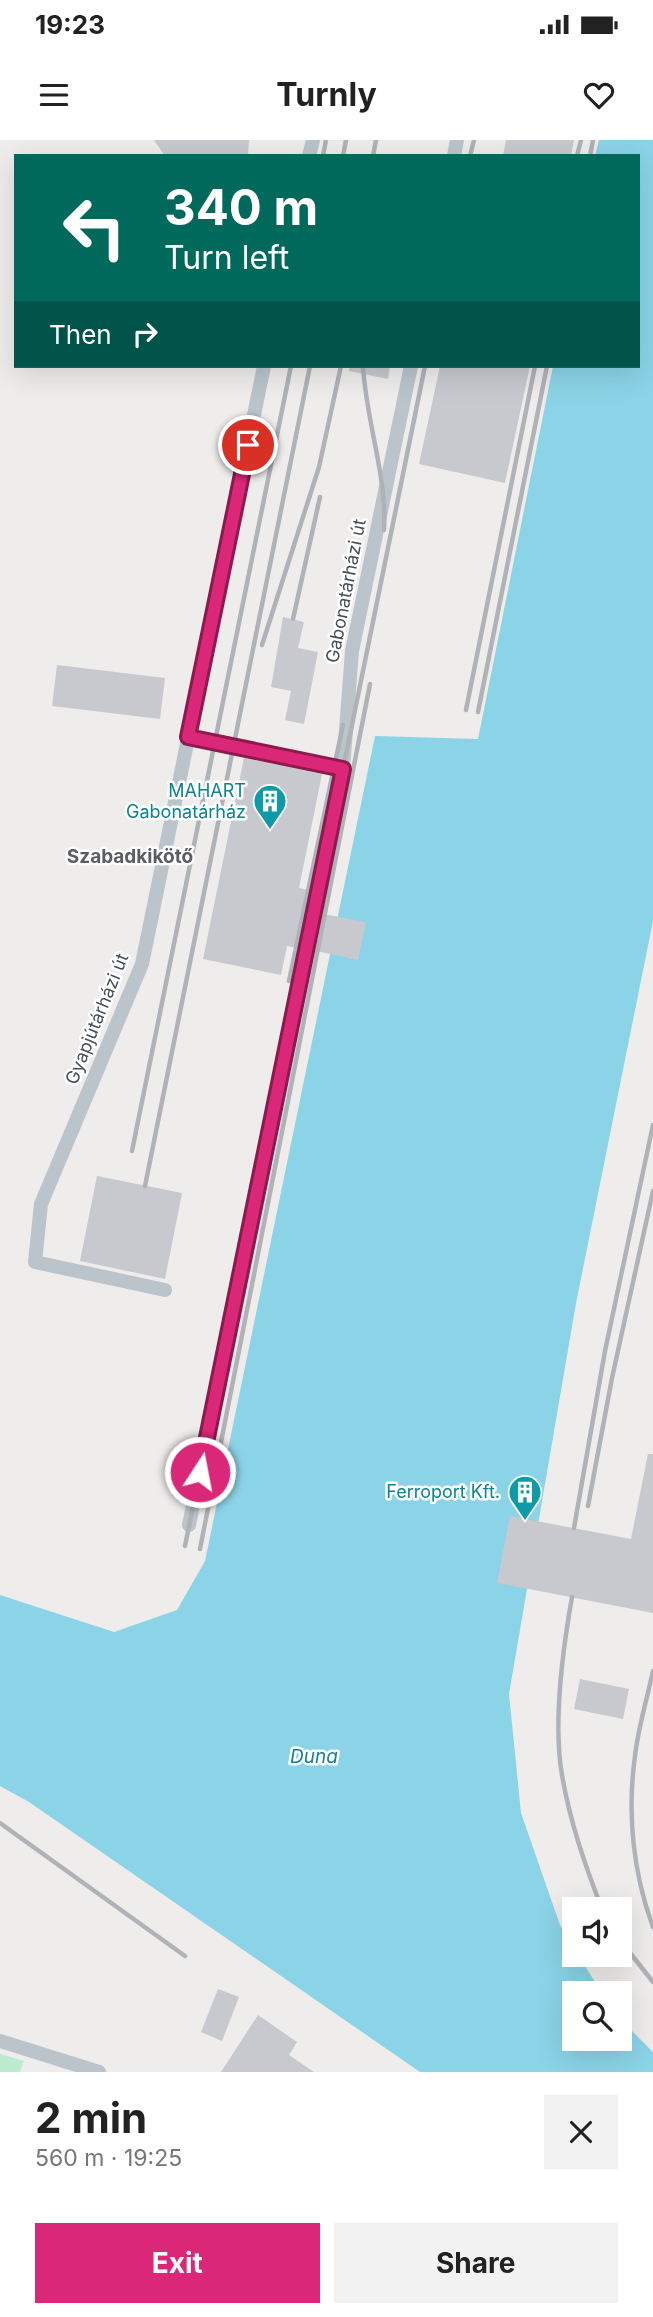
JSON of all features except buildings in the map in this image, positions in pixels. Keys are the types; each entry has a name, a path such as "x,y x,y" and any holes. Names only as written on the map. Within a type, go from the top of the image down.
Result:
{"street":[{"name":"Gyapjútárházi út","path":"165,1290 35,1262 41,1204 142,964 264,368"},
{"name":"Gabonatárházi út","path":"189,1525 343,769 352,651 411,368"},
{"path":"188,737 343,769"},
{"path":"0,2041 99,2072"}],"green space":[{"path":"0,2054 24,2061 20,2072 0,2072"}],"water":[{"name":"Duna","path":"599,140 653,140 653,921 576,1303 509,1694 521,1813 562,1928 562,1967 586,1967 594,1981 562,1981 562,2051 632,2051 632,2031 653,2052 653,2072 420,2072 29,1802 0,1786 0,1595 114,1632 177,1610 205,1561 375,736 478,739 553,368 640,368 640,154 596,154"}],"railway":[{"path":"323,154 326,140"},
{"path":"343,154 346,140"},
{"path":"373,154 376,140"},
{"path":"470,154 474,140"},
{"path":"578,154 581,140"},
{"path":"590,154 593,140"},
{"path":"132,1151 291,368"},
{"path":"145,1186 310,368"},
{"path":"262,645 319,467 341,368"},
{"path":"363,368 382,489 384,530"},
{"path":"185,1546 425,368"},
{"path":"466,710 535,368"},
{"path":"478,712 547,368"},
{"path":"293,619 320,497"},
{"path":"200,1549 370,684"},
{"path":"289,981 343,725"},
{"path":"574,1528 605,1351 653,1125"},
{"path":"588,1506 612,1378 653,1191"},
{"path":"572,1597 560,1686 559,1755 574,1826 598,1897"},
{"path":"653,1671 636,1745 632,1799 636,1864 653,1927"},
{"path":"0,1823 185,1956"},
{"path":"632,1955 653,1982"}],"place":[{"name":"MAHART Gabonatárház","path":"270,831"},
{"name":"Ferroport Kft.","path":"525,1522"}],"district":[{"name":"Szabadkikötő","path":"130,856"}],"route":[{"path":"200,1472 343,769 188,737 248,445"}]}
